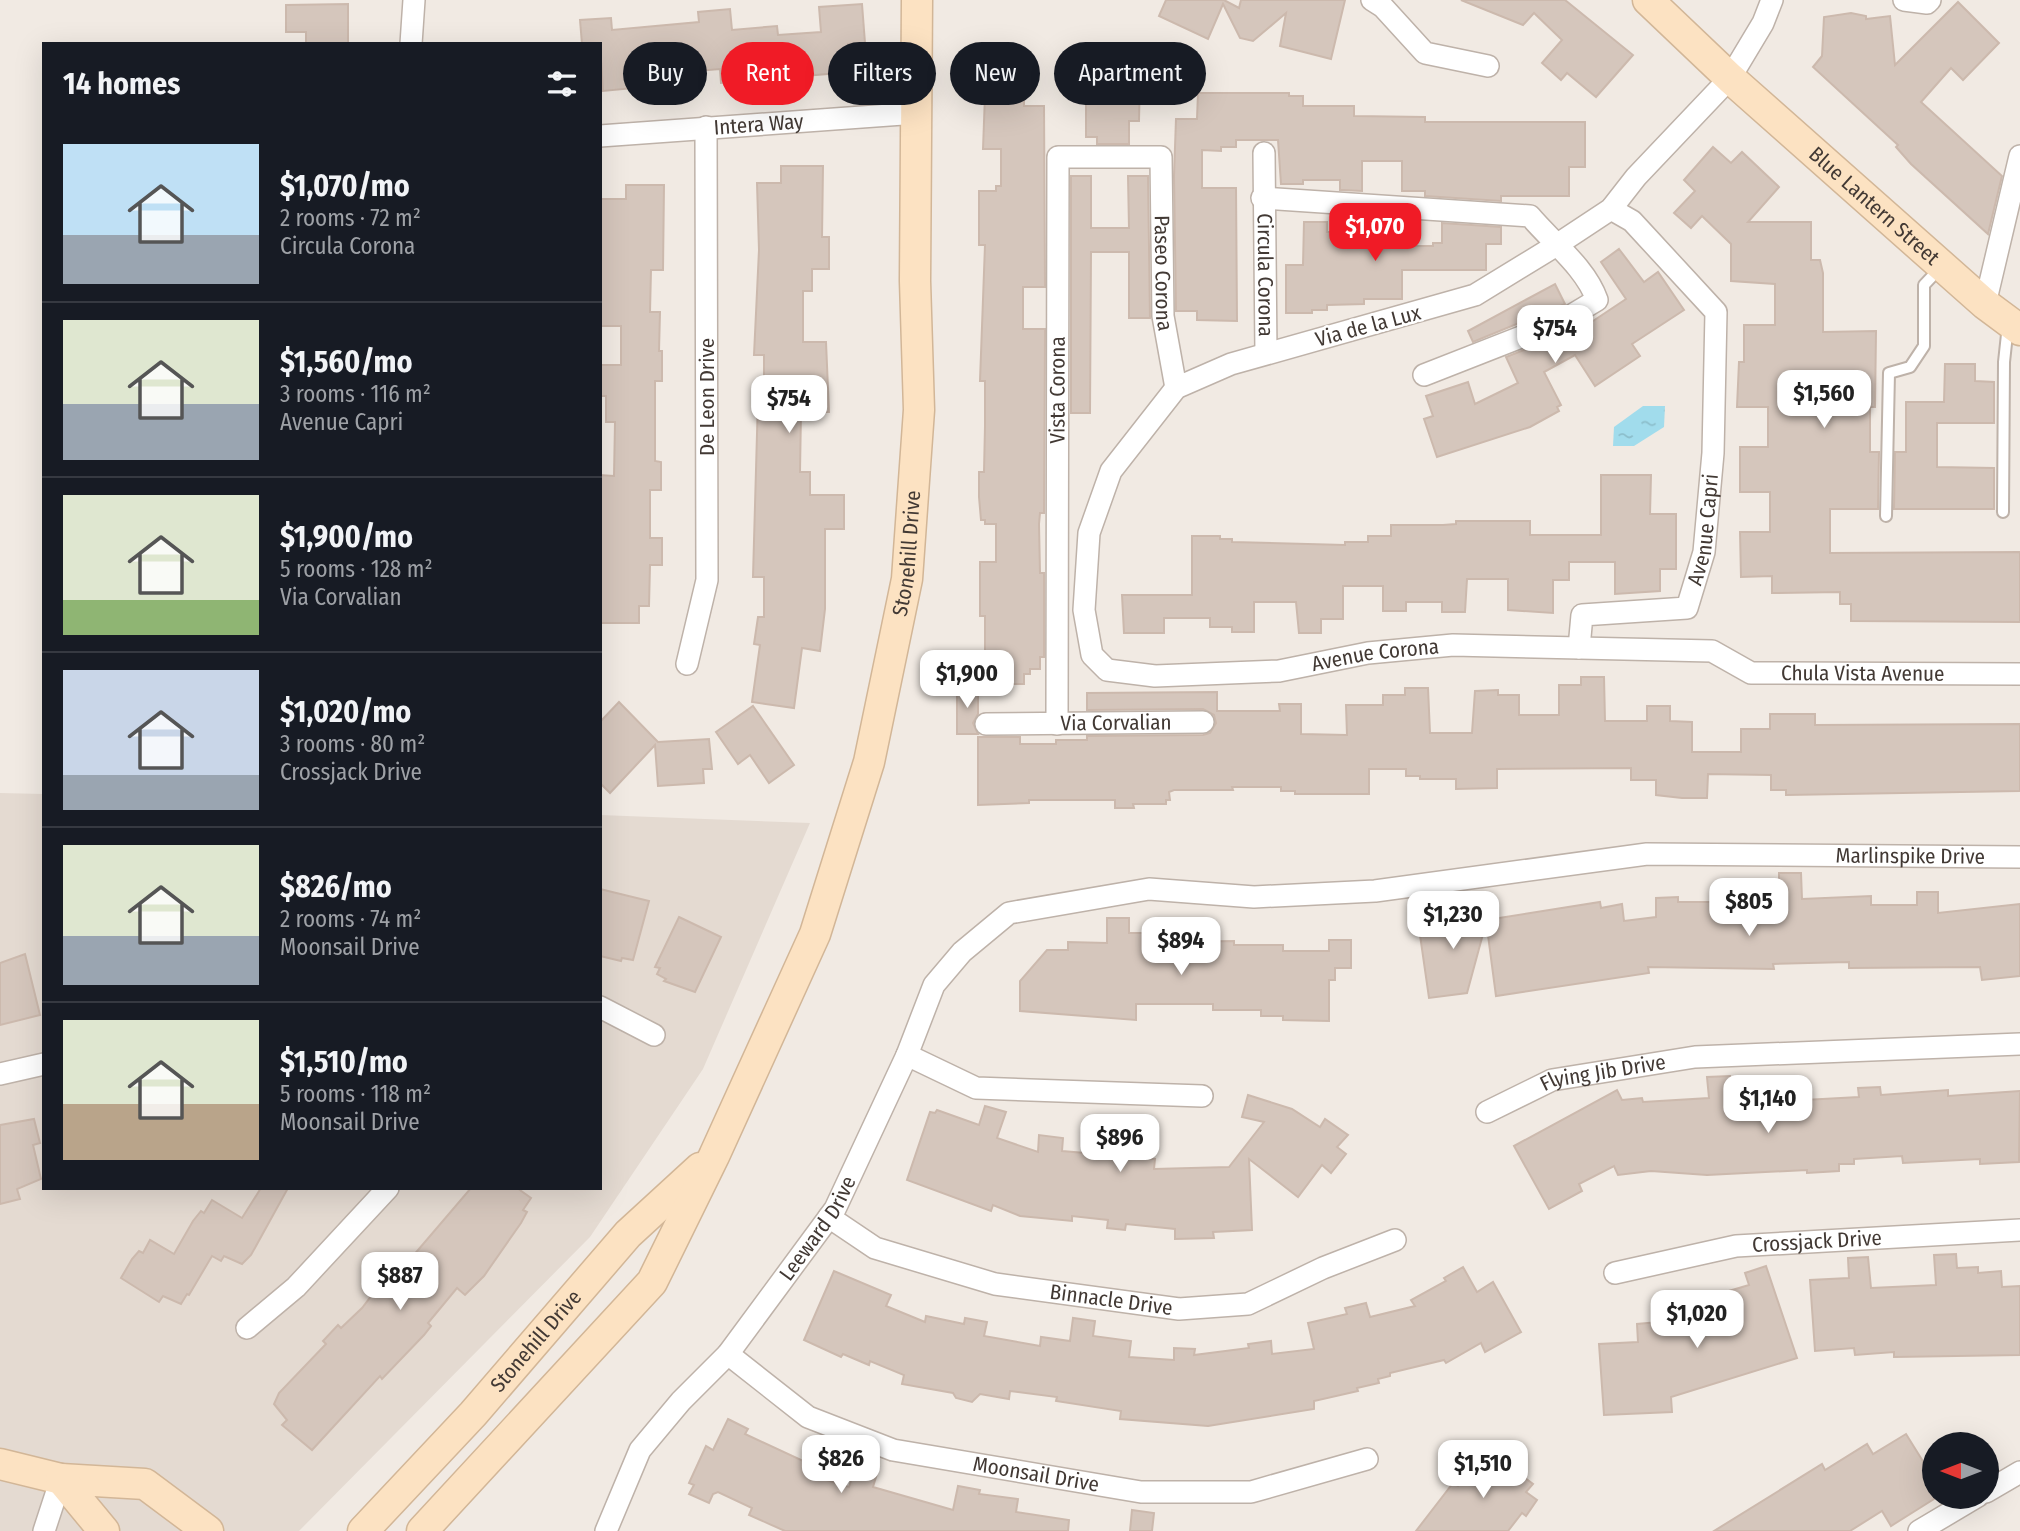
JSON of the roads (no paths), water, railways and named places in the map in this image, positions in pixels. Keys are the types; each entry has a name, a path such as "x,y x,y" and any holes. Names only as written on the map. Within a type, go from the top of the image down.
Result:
{"main road":[{"name":"Stonehill Drive","path":"422,1531 652,1282 714,1156 815,934 869,762 907,579 919,410 917,0"},
{"name":"Blue Lantern Street","path":"1648,0 1730,78 1984,304 2014,326"},
{"name":"Stonehill Drive","path":"363,1531 473,1414 628,1234 714,1156"},
{"path":"0,1464 61,1479 145,1484 208,1531"},
{"path":"61,1479 104,1531"}],"street":[{"path":"411,42 414,0"},
{"path":"1373,0 1383,7 1425,53 1488,66"},
{"name":"Via de la Lux","path":"1084,610 1089,533 1111,471 1176,388 1231,364 1475,295 1555,246 1611,209 1636,177 1730,78 1772,0"},
{"path":"1904,0 1930,0"},
{"name":"Intera Way","path":"602,136 916,113"},
{"name":"De Leon Drive","path":"687,664 707,580 706,127"},
{"name":"Circula Corona","path":"1264,153 1262,198 1266,354"},
{"path":"1984,304 2020,156"},
{"name":"Vista Corona","path":"1057,724 1058,157 1161,157"},
{"name":"Paseo Corona","path":"1161,157 1163,316 1176,388"},
{"name":"Circula Corona","path":"1262,198 1530,216 1555,246"},
{"name":"Avenue Capri","path":"1579,648 1582,615 1687,608 1706,539 1713,453 1716,312 1632,221 1611,209"},
{"path":"1424,375 1562,321 1597,300 1590,279 1555,246"},
{"path":"1057,610 1084,610"},
{"name":"Avenue Corona","path":"1084,610 1092,655 1107,670 1155,676 1279,671 1368,653 1453,645 1713,651"},
{"name":"Chula Vista Avenue","path":"1713,651 1751,673 2020,674"},
{"name":"Via Corvalian","path":"986,724 1203,722"},
{"name":"Marlinspike Drive","path":"1009,913 1149,889 1254,897 1375,891 1647,854 2020,858"},
{"name":"Leeward Drive","path":"606,1531 640,1450 681,1401 727,1354 829,1217 906,1055 934,985 962,952 1009,913"},
{"path":"602,1008 654,1035"},
{"name":"Flying Jib Drive","path":"1487,1112 1552,1080 1695,1057 2020,1044"},
{"path":"906,1055 976,1088 1202,1096"},
{"path":"0,1074 42,1064"},
{"path":"247,1328 296,1287 386,1190"},
{"name":"Binnacle Drive","path":"829,1217 875,1248 995,1284 1179,1309 1248,1304 1323,1268 1395,1240"},
{"name":"Crossjack Drive","path":"1615,1273 1736,1246 2020,1230"},
{"name":"Moonsail Drive","path":"727,1354 808,1417 893,1450 1141,1492 1251,1492 1367,1459"},
{"path":"1999,1484 2020,1472"},
{"path":"44,1531 61,1479"},
{"path":"1919,1531 1956,1509"}],"lane":[{"path":"1886,516 1889,373 1910,367 1924,346 1924,285 1943,265"},
{"path":"2003,512 2004,362 2014,326"}],"water":[{"path":"1643,406 1665,406 1664,427 1634,446 1613,446 1614,427"}]}
